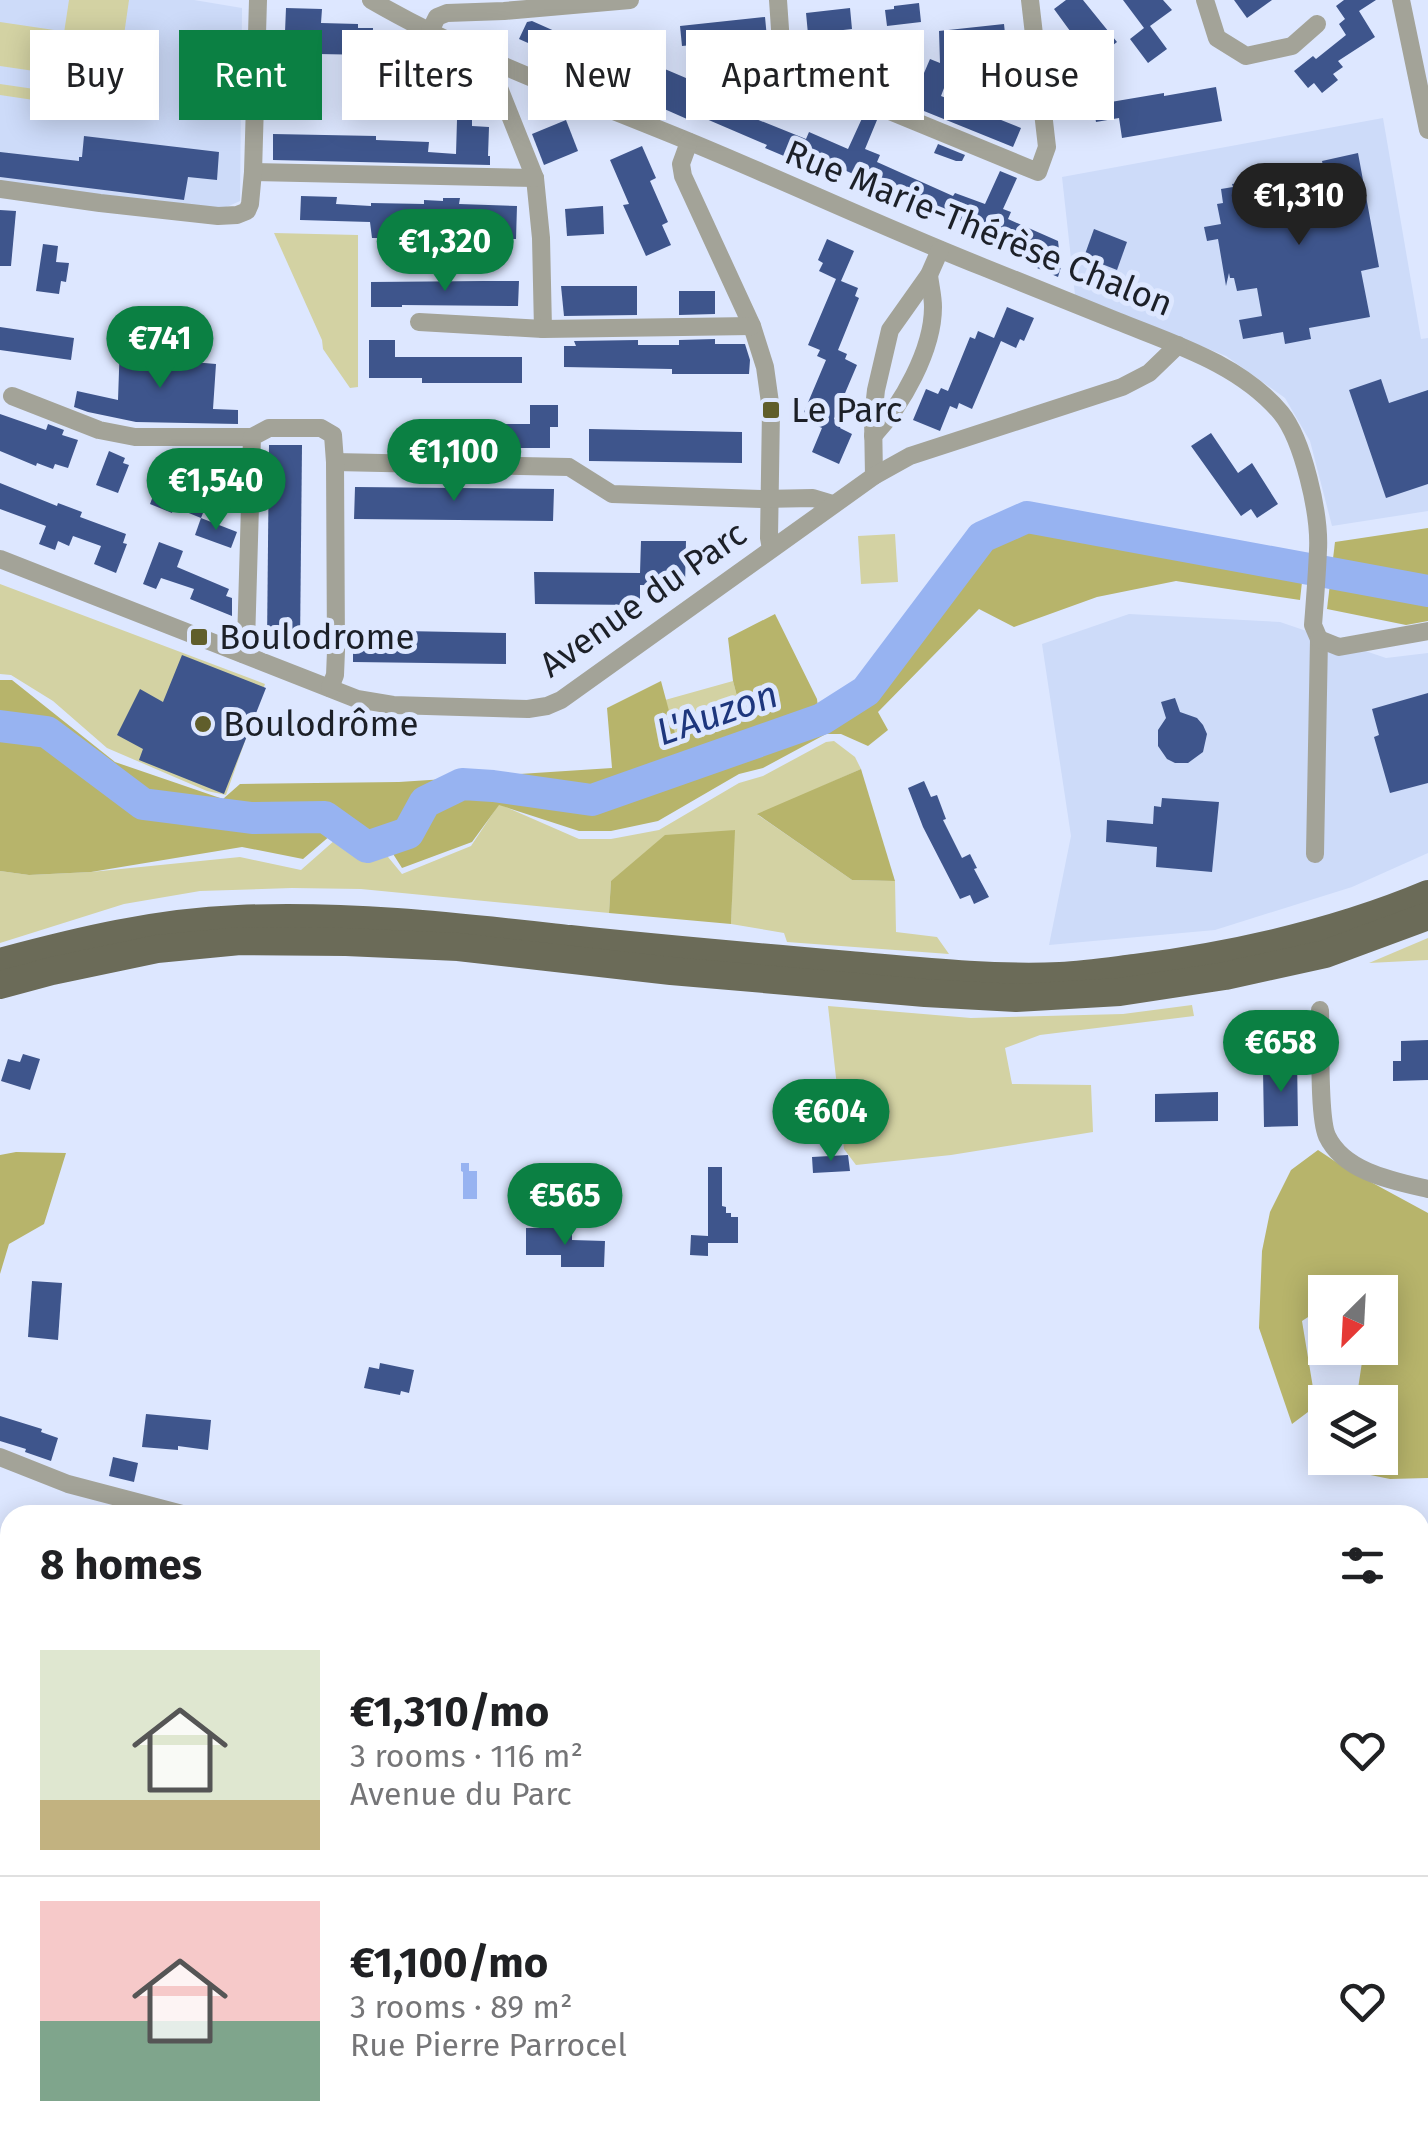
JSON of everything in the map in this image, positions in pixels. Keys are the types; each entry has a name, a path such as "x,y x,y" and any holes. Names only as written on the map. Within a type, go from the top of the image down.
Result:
{"main road":[{"path":"0,962 149,928 234,918 309,917 461,927 918,971 1061,976 1204,959 1262,947 1428,894"},
{"path":"0,985 157,949 240,941 346,942 458,948 670,971 1016,998 1120,992 1224,976 1325,954 1428,916"}],"street":[{"path":"0,188 218,216 247,212 253,172 258,0"},
{"name":"Rue Marie-Thérèse Chalon","path":"371,0 428,30"},
{"path":"431,30 438,17 447,12 630,0"},
{"path":"778,0 782,58 819,82 1038,172 1047,147 1030,0"},
{"path":"1206,0 1217,38 1246,56 1292,46 1317,24"},
{"path":"1402,0 1428,130"},
{"name":"Rue Marie-Thérèse Chalon","path":"508,66 940,250 1178,345 1221,365 1260,392 1282,414 1304,458 1318,548 1313,625 1320,640 1315,854"},
{"path":"508,98 527,75"},
{"path":"508,109 535,178 543,329"},
{"path":"689,142 681,164 682,176 752,326 769,386 768,538 772,548"},
{"path":"253,172 535,178"},
{"path":"874,476 876,390 890,330 928,275 940,250"},
{"path":"873,436 902,397 926,347 933,308 928,275"},
{"path":"419,322 543,329 752,326"},
{"name":"Avenue du Parc","path":"0,559 358,699 392,705 528,710 561,700 874,476 910,456 1122,387 1149,373 1178,345"},
{"path":"12,396 98,430 135,436 252,438 268,428 321,428 333,436 336,650 330,688"},
{"path":"243,654 252,438"},
{"path":"334,462 569,466 612,494 812,498 833,504"},
{"path":"1320,640 1338,647 1428,631"},
{"path":"1320,1010 1326,1134 1341,1154 1368,1172 1428,1189"},
{"path":"0,1457 68,1484 148,1505"}],"shaded area":[{"path":"0,0 194,0 242,8 242,30 179,30 179,120 241,120 240,201 222,209 0,183"},
{"path":"1383,118 1421,339 1428,338 1428,511 1332,526 1310,441 1285,398 1226,356 1075,295 1062,177"},
{"path":"1027,523 1303,573 1300,600 1176,581 1097,597 1014,627 979,609 878,712 888,730 868,746 841,734 826,734 763,768 739,774 658,821 611,831 579,831 499,805 472,842 402,868 381,835 368,839 345,823 303,859 242,847 91,872 29,875 0,871 0,680 12,680 115,762 223,799 240,784 399,782 612,768 607,708 661,681 676,737 743,719 728,638 775,614 817,699 820,724 868,697 987,543"},
{"path":"1428,528 1428,621 1406,625 1327,609 1335,542"},
{"path":"1129,614 1280,622 1386,658 1428,653 1428,853 1352,887 1215,930 1049,945 1071,836 1042,644"},
{"path":"861,769 895,881 852,880 757,814"},
{"path":"735,830 731,924 609,913 611,881 665,835"},
{"path":"1318,1150 1428,1213 1428,1478 1370,1475 1398,1475 1398,1385 1359,1385 1362,1365 1398,1365 1398,1275 1308,1275 1308,1317 1302,1321 1313,1385 1308,1385 1308,1412 1292,1424 1259,1328 1262,1251 1270,1212 1291,1170"},
{"path":"66,1153 44,1224 9,1244 0,1274 0,1155"}],"green space":[{"path":"69,0 129,0 125,30 64,30"},
{"path":"0,22 54,30 30,30 30,70 0,66"},
{"path":"0,84 30,88 30,99 0,95"},
{"path":"274,233 358,235 358,387 350,388 323,349"},
{"path":"895,534 898,582 861,584 858,536"},
{"path":"0,584 265,684 226,795 207,791 107,748 53,701 11,675 0,674"},
{"path":"733,681 743,719 675,737 665,700"},
{"path":"834,741 855,757 861,769 758,815 852,880 895,881 896,932 937,937 949,954 787,942 784,933 731,924 734,830 611,881 609,913 361,889 200,891 124,904 0,943 0,871 29,875 91,872 240,857 301,870 343,833 366,850 379,846 402,874 471,846 499,804 579,839 611,839 659,830 739,783 763,776"},
{"path":"1428,938 1428,960 1369,963"},
{"path":"1192,1005 1194,1016 1040,1035 1005,1048 1012,1084 1091,1085 1093,1132 951,1155 856,1165 844,1149 828,1006 971,1018 1123,1014"}],"water":[{"path":"461,1163 469,1163 469,1171 477,1171 477,1199 463,1199"}],"building":[{"path":"1066,0 1083,0 1107,30 1069,30 1054,9"},
{"path":"1123,0 1163,0 1172,10 1150,26 1167,49 1148,63 1130,39 1144,28"},
{"path":"1234,0 1272,0 1247,18"},
{"path":"1344,0 1376,0 1359,11 1375,37 1338,61 1343,67 1333,74 1338,80 1322,93 1314,83 1308,88 1294,71 1346,35 1339,24 1345,19 1336,6"},
{"path":"919,3 921,22 887,26 885,10"},
{"path":"286,8 322,9 321,23 373,28 342,30 342,54 322,54 322,30 285,30"},
{"path":"850,8 852,29 808,30 806,13"},
{"path":"765,17 766,30 686,30 686,46 682,46 680,26"},
{"path":"527,22 552,30 528,30 528,43 519,39"},
{"path":"1004,24 1005,30 948,30"},
{"path":"944,30 944,119 924,111 924,73 930,59 940,63 939,31"},
{"path":"666,70 686,78 686,119 666,110"},
{"path":"1216,87 1222,121 1122,138 1119,118 1114,119 1114,101"},
{"path":"457,120 472,120 472,126 489,127 490,165 273,160 273,134 376,136 376,140 429,142 428,152 456,154"},
{"path":"566,120 578,151 544,165 532,134"},
{"path":"709,120 759,120 806,139 809,132 848,149 861,120 877,120 865,149 880,155 877,162 953,196 955,193 985,204 1000,171 1017,178 1003,209 1011,212 1008,219 1058,241 1058,277 1037,268 1042,256 1000,238 995,249 978,241 982,230 897,193 892,204 852,189 858,176 821,160 817,170 765,148 767,145"},
{"path":"946,120 1001,120 1021,128 1013,147"},
{"path":"84,136 219,152 217,180 188,177 184,200 0,177 0,152 79,161"},
{"path":"938,144 965,155 962,161 934,153"},
{"path":"642,146 656,178 650,181 668,222 662,225 671,245 646,256 623,205 629,204 610,160"},
{"path":"1358,153 1379,267 1361,271 1370,317 1309,328 1311,339 1285,344 1283,332 1243,339 1239,320 1262,316 1257,288 1237,291 1229,273 1226,286 1218,239 1207,241 1204,227 1221,224 1217,204 1223,203 1221,189 1282,175 1281,170 1326,179 1322,161"},
{"path":"301,196 337,197 336,204 371,206 460,198 459,204 517,206 516,239 372,238 370,222 300,220"},
{"path":"603,206 604,234 567,236 565,209"},
{"path":"0,210 16,211 11,266 0,266"},
{"path":"1094,229 1127,242 1117,270 1084,257"},
{"path":"827,239 854,251 841,281 858,288 855,296 859,298 838,350 857,365 834,419 842,423 840,428 852,434 839,464 812,452 822,428 813,424 816,418 804,412 826,360 817,356 820,350 808,345 836,279 819,271 823,263 818,260"},
{"path":"43,244 58,246 56,262 69,263 59,294 36,291"},
{"path":"519,281 518,306 371,307 371,282"},
{"path":"561,286 637,286 637,315 564,316"},
{"path":"679,291 715,291 715,314 679,315"},
{"path":"1007,307 1034,318 1024,341 1020,339 1016,348 1001,341 972,409 959,403 957,409 950,406 940,431 913,420 926,389 938,394 941,388 948,391 970,337 975,339 978,331 994,338"},
{"path":"0,327 74,338 71,360 0,350"},
{"path":"715,339 715,344 745,344 749,374 564,367 564,346 576,346 574,341 638,340 638,345 679,345 679,340"},
{"path":"369,340 395,340 395,357 522,357 522,383 422,383 422,378 369,378"},
{"path":"120,342 148,344 158,359 216,364 213,409 238,410 238,424 136,422 74,407 77,391 118,400"},
{"path":"1381,379 1389,403 1428,390 1428,484 1386,498 1349,390"},
{"path":"530,405 558,405 558,427 550,427 550,448 476,448 476,424 530,424"},
{"path":"0,414 46,430 48,424 64,430 62,435 78,440 68,468 55,464 53,469 37,463 36,466 0,451"},
{"path":"589,429 742,432 742,463 589,461"},
{"path":"1211,433 1238,473 1252,463 1278,504 1257,518 1251,509 1241,516 1191,446"},
{"path":"269,445 302,445 300,645 267,644"},
{"path":"209,450 226,455 201,518 174,507 172,513 150,504 169,465 199,477"},
{"path":"109,451 125,458 123,463 129,465 118,493 96,485"},
{"path":"0,483 82,512 80,517 126,534 123,543 127,544 116,573 94,564 101,546 73,536 69,546 58,541 55,550 39,544 46,526 0,509"},
{"path":"355,487 554,489 553,521 354,519"},
{"path":"201,518 237,532 231,548 195,535"},
{"path":"641,541 686,541 685,586 640,585 640,605 535,604 534,572 640,573"},
{"path":"159,542 183,551 177,567 229,589 226,596 232,598 232,616 190,599 194,589 161,578 156,589 143,584"},
{"path":"353,630 506,633 506,664 353,662"},
{"name":"Boulodrôme","path":"182,655 266,688 224,794 139,760 143,749 117,735 140,689 163,702"},
{"path":"1428,693 1428,783 1390,793 1374,737 1379,735 1372,709"},
{"path":"1175,698 1180,712 1197,718 1207,734 1203,752 1188,763 1167,759 1158,746 1158,730 1166,718 1161,702"},
{"path":"924,781 931,797 937,795 946,819 943,820 962,858 970,854 989,897 974,904 970,895 960,899 908,788"},
{"path":"1162,798 1219,802 1212,872 1156,867 1157,847 1106,842 1107,820 1153,824 1154,806 1161,807"},
{"path":"1428,1040 1428,1080 1393,1081 1393,1061 1401,1061 1401,1041"},
{"path":"23,1054 40,1059 30,1090 1,1081 8,1059 20,1062"},
{"path":"1281,1057 1297,1057 1298,1126 1264,1127 1263,1070 1282,1070"},
{"path":"1218,1092 1218,1121 1155,1122 1155,1094"},
{"path":"848,1155 850,1171 813,1173 812,1157"},
{"path":"708,1167 722,1167 722,1206 731,1217 738,1217 738,1243 708,1243 708,1256 690,1255 691,1235 708,1236"},
{"path":"526,1228 566,1228 572,1240 605,1241 604,1267 561,1267 561,1255 526,1255"},
{"path":"32,1281 62,1283 58,1340 28,1337"},
{"path":"380,1363 414,1370 409,1393 364,1388 369,1367 379,1369"},
{"path":"146,1414 211,1420 208,1450 142,1447"},
{"path":"0,1416 58,1438 51,1461 0,1441"},
{"path":"113,1457 138,1463 134,1482 109,1476"}],"waterway":[{"name":"L'Auzon","path":"0,726 47,732 143,804 252,818 325,817 367,847 408,833 425,802 462,784 592,800 822,719 866,691 982,537 1027,517 1428,591"}],"place":[{"name":"Le Parc","path":"771,410"},
{"name":"Boulodrome","path":"199,637"},
{"name":"Boulodrôme","path":"203,724"}]}
